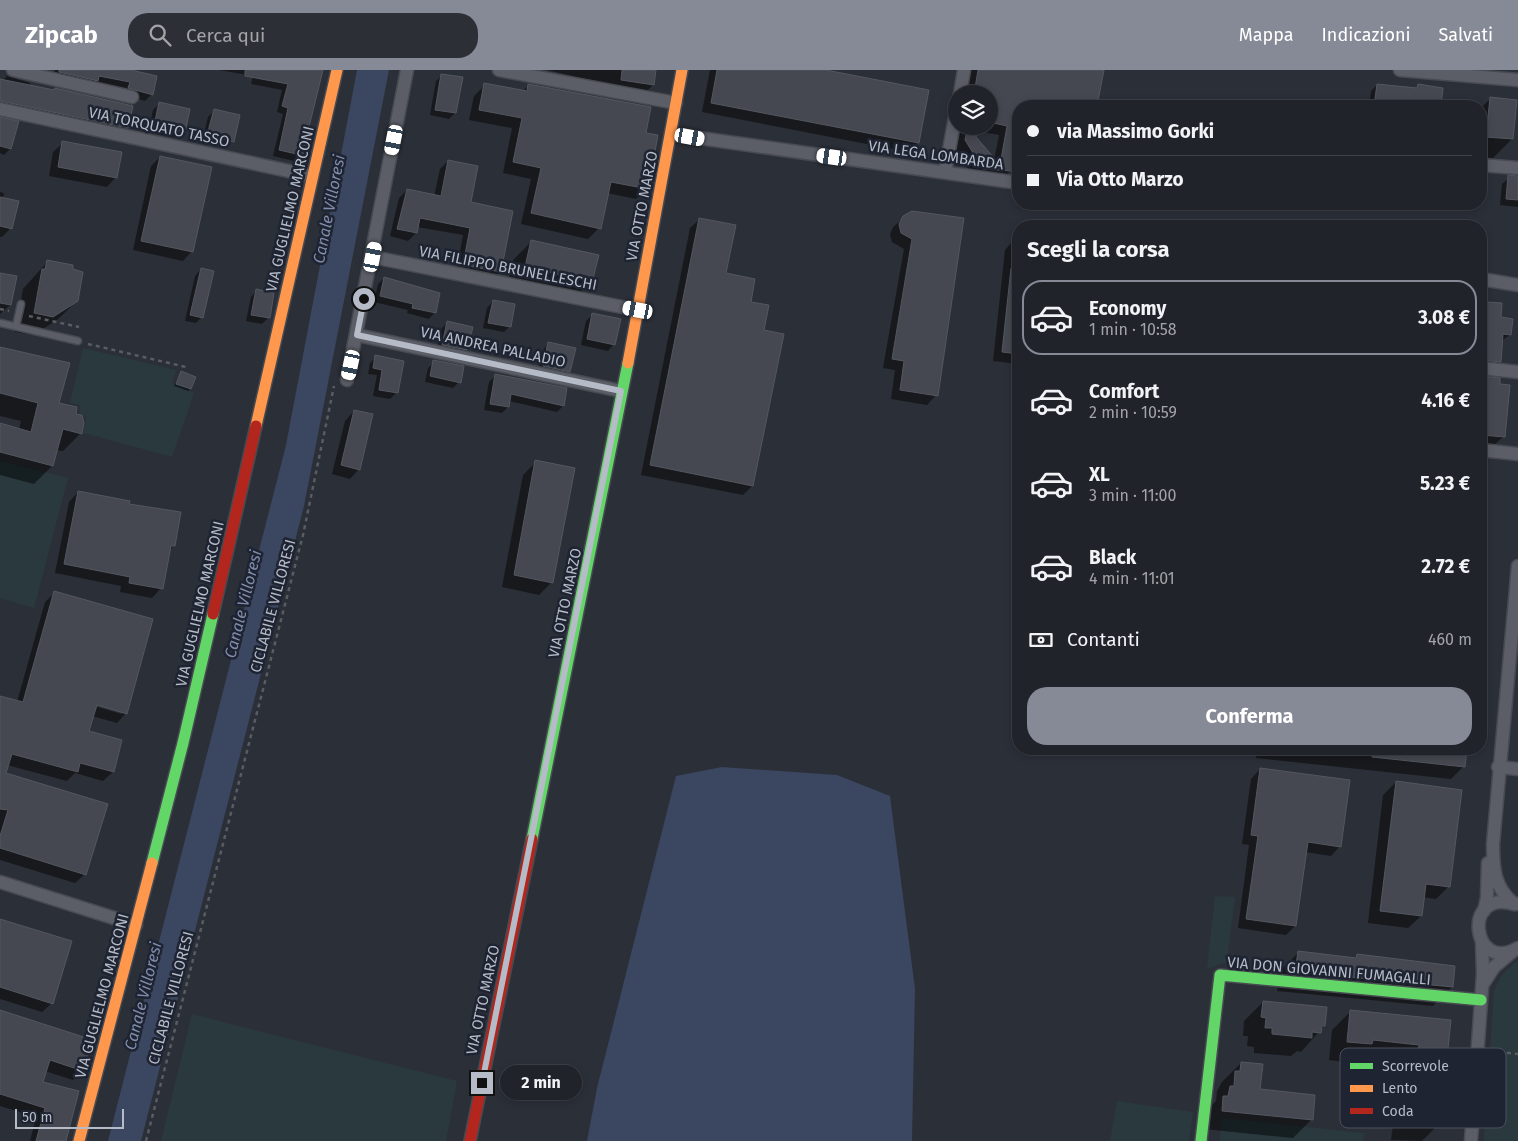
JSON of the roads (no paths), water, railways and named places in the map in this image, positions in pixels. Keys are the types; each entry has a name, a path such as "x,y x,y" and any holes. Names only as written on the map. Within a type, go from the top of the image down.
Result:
{"street":[{"path":"13,70 132,97"},
{"name":"VIA GUGLIELMO MARCONI","path":"79,1141 183,743 336,70"},
{"path":"342,379 357,335 407,70"},
{"path":"499,70 676,103"},
{"name":"VIA OTTO MARZO","path":"470,1141 638,310 682,70"},
{"path":"962,85 964,70"},
{"path":"1400,70 1518,80"},
{"name":"VIA TORQUATO TASSO","path":"0,109 312,176"},
{"name":"VIA LEGA LOMBARDA","path":"671,134 1012,182"},
{"path":"945,172 952,135"},
{"path":"1487,165 1518,168"},
{"name":"VIA FILIPPO BRUNELLESCHI","path":"373,257 638,310"},
{"path":"1487,281 1518,285"},
{"name":"VIA ANDREA PALLADIO","path":"357,335 621,391"},
{"path":"1487,369 1518,372"},
{"path":"1487,451 1518,454"},
{"path":"1517,905 1505,897 1496,880 1493,844 1498,767 1518,566"},
{"path":"1498,767 1518,769"},
{"path":"1477,1048 1482,987 1482,942 1478,926 1487,898 1487,871 1493,844"},
{"path":"0,882 136,925"},
{"path":"1484,911 1498,902 1517,905"},
{"path":"1482,942 1496,952 1515,950"},
{"path":"1482,987 1494,967 1515,950"},
{"name":"VIA DON GIOVANNI FUMAGALLI","path":"1201,1141 1220,975 1481,1000"},
{"path":"1471,1141 1472,1128"}],"lane":[{"path":"16,326 21,304"},
{"path":"0,322 78,341"}],"water":[{"name":"Canale Villoresi","path":"357,70 389,70 304,506 141,1141 108,1141 286,445"},
{"path":"722,767 837,775 890,796 915,989 912,1141 587,1141 597,1088 676,776"}]}
